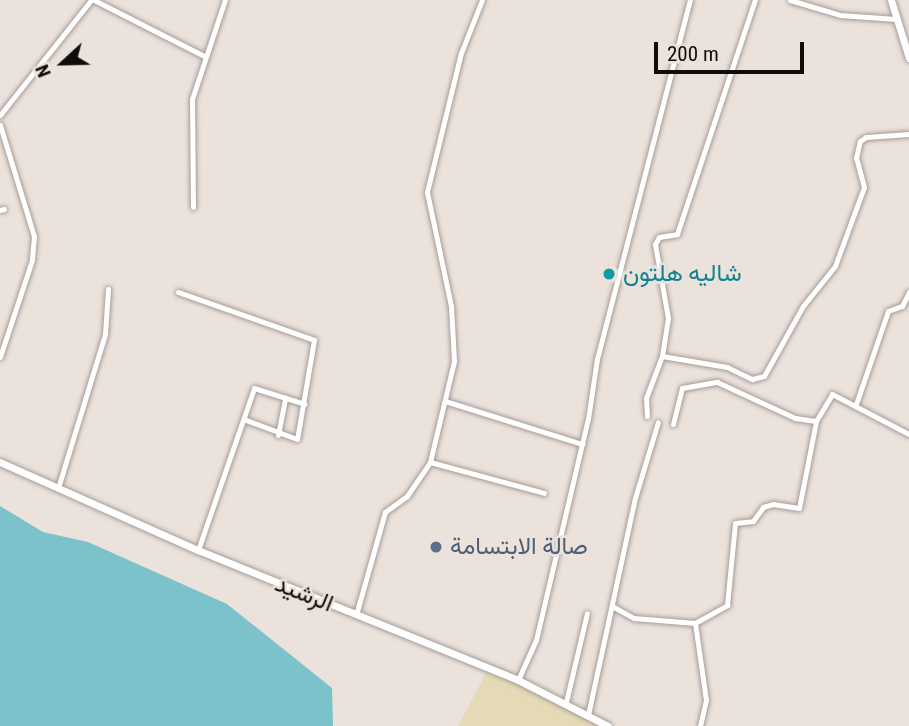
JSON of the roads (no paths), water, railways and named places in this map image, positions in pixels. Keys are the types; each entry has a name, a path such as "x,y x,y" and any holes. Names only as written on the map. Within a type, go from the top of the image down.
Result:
{"main road":[{"path":"891,0 909,58"},
{"name":"الرشيد","path":"0,462 198,550 518,680 566,702 608,726"}],"street":[{"path":"0,115 93,0 204,56"},
{"path":"193,208 192,99 204,56 225,0"},
{"path":"356,615 385,512 407,496 430,462 455,357 453,332 427,192 461,53 482,0"},
{"path":"518,680 536,640 582,444 597,359 690,0"},
{"path":"647,416 646,398 662,356 668,318 656,240 677,234 755,0"},
{"path":"790,0 840,15 897,19"},
{"path":"0,125 34,236 32,260 0,358"},
{"path":"662,356 727,367 752,379 764,376 803,306 835,266 864,187 856,158 860,141 866,137 909,134"},
{"path":"58,488 105,334 107,289"},
{"path":"178,292 314,340 297,439 278,435 246,420"},
{"path":"856,404 888,312 902,306 909,292"},
{"path":"673,424 682,388 717,382 795,418 816,421"},
{"path":"198,550 246,420 254,388 305,404"},
{"path":"612,606 634,618 695,623 726,605 737,521 750,522 773,504 799,508 816,421 832,394 856,404 909,434"},
{"path":"278,435 285,398"},
{"path":"444,401 582,444"},
{"path":"588,715 635,498 658,422"},
{"path":"430,462 544,493"},
{"path":"566,702 587,613"},
{"path":"695,623 706,700 701,726"}],"water":[{"path":"0,506 43,532 88,542 227,604 332,688 333,726 0,726"}],"place":[{"name":"شاليه هلتون","path":"609,274"},
{"name":"صالة الابتسامة","path":"436,547"}]}
